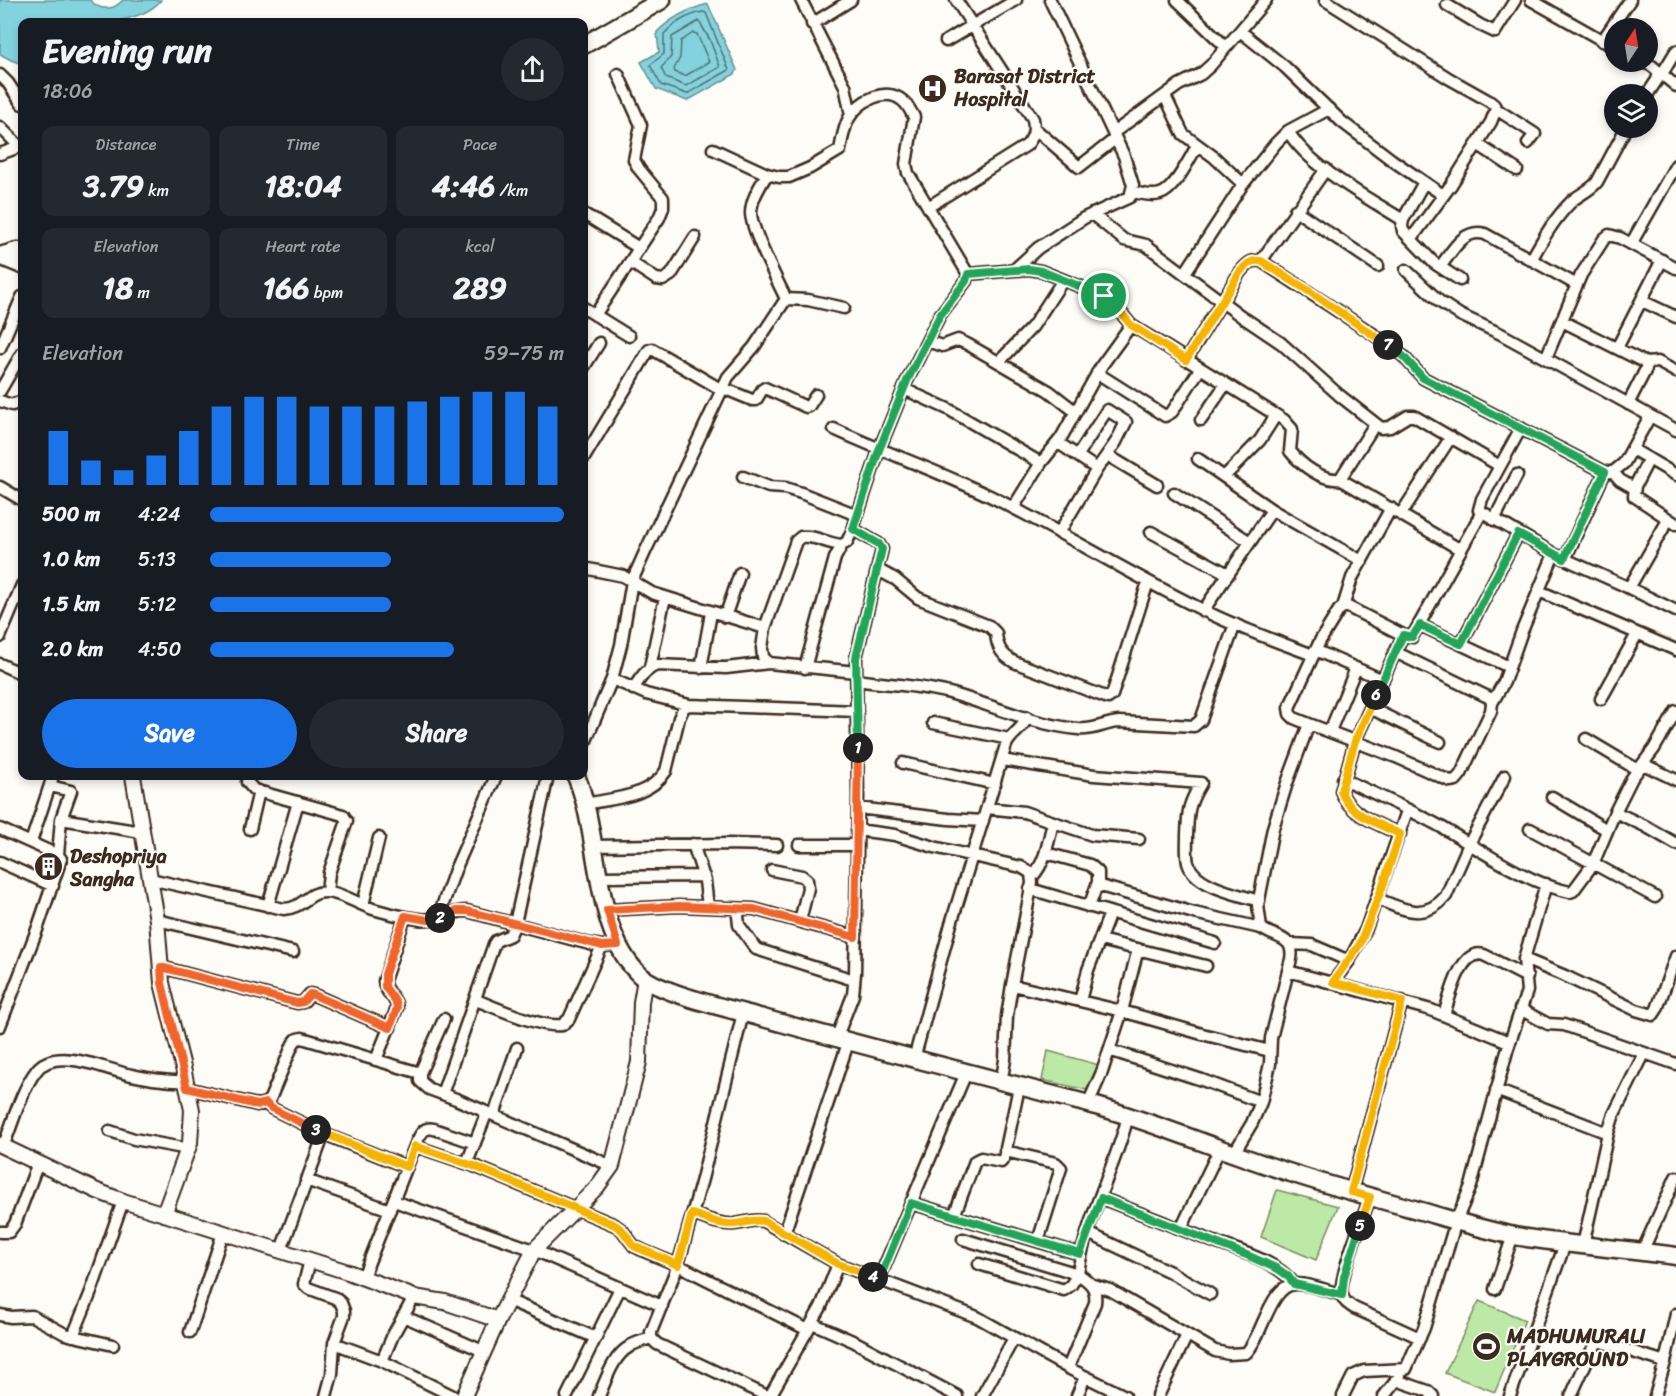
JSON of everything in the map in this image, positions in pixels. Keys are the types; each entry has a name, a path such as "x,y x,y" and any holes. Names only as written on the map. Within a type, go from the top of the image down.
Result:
{"main road":[{"path":"588,43 662,0"},
{"path":"0,256 18,251"},
{"path":"0,256 18,263"},
{"path":"577,780 585,804 607,910 610,945 645,979 670,991 842,1041 1088,1104 1351,1192 1456,1221 1565,1244 1676,1256"}],"street":[{"path":"801,0 845,86 851,115"},
{"path":"812,24 851,0"},
{"path":"928,207 1027,145 1033,137 1033,119 956,0"},
{"path":"945,41 1016,0"},
{"path":"1016,268 1038,248 1092,214 1130,197 1132,192 1131,176 1113,133 1050,0"},
{"path":"1177,0 1226,47"},
{"path":"1113,133 1179,85 1201,74 1266,0"},
{"path":"1325,0 1441,74 1489,101 1496,109 1535,134 1528,143"},
{"path":"1447,5 1493,32 1497,30 1515,0"},
{"path":"1531,0 1602,41 1630,0"},
{"path":"1240,31 1286,67 1329,109 1366,140 1443,195"},
{"path":"1654,84 1676,51"},
{"path":"1660,73 1676,86"},
{"path":"595,315 659,218 663,208 663,198 634,160 641,125 618,74"},
{"path":"0,75 18,99"},
{"path":"713,150 767,174 789,177 810,168 840,150 846,125 861,103 885,94 897,97 903,101 914,117 906,164 909,173 968,274 966,281 940,315 904,389 879,450 853,529 835,558 805,668"},
{"path":"1164,96 1183,134 1214,157 1243,184"},
{"path":"1185,273 1243,184 1276,143 1288,131 1329,109"},
{"path":"1418,245 1443,195 1491,122 1496,109"},
{"path":"0,127 18,144"},
{"path":"1034,128 1079,167 1115,139 1113,133"},
{"path":"1288,131 1293,139 1326,169 1403,220"},
{"path":"1531,260 1568,204 1597,182 1621,138"},
{"path":"1477,144 1517,170"},
{"path":"1132,192 1154,196 1162,194 1174,183 1197,146"},
{"path":"0,154 18,148"},
{"path":"1631,244 1676,165"},
{"path":"1261,261 1326,169"},
{"path":"767,174 752,203 751,214 768,262 786,299"},
{"path":"1424,182 1403,220 1403,231 1440,267 1460,280"},
{"path":"1295,210 1378,266"},
{"path":"1092,214 1124,240 1146,245 1281,343 1375,424 1386,429 1402,418 1414,416 1500,466"},
{"path":"588,216 639,248"},
{"path":"1440,267 1464,237 1477,232 1485,234 1577,285"},
{"path":"1546,358 1577,285 1604,238 1609,235 1614,236 1676,268"},
{"path":"630,262 651,276 663,280 671,275 695,237"},
{"path":"1186,360 1246,265 1253,260 1261,261 1348,317 1403,356 1423,378 1609,472 1634,488"},
{"path":"1617,348 1662,260"},
{"path":"968,274 1016,268 1041,271 1104,296 1131,325 1289,424 1292,429 1290,452 1322,477 1332,480 1340,479 1461,550"},
{"path":"1406,270 1440,302 1460,315 1501,334 1676,430"},
{"path":"999,362 1033,326 1063,280"},
{"path":"786,299 808,300 844,308"},
{"path":"588,736 612,679 621,645 632,581 722,389 733,370 754,347 786,299"},
{"path":"1642,301 1676,317"},
{"path":"0,348 18,306"},
{"path":"588,311 630,336"},
{"path":"1562,321 1646,363 1658,362 1676,372"},
{"path":"1013,508 1041,463 1060,438 1097,373 1131,325"},
{"path":"927,341 942,346 958,340 1050,391 1076,412"},
{"path":"588,361 598,343"},
{"path":"588,451 649,350 722,389 752,400 756,400 765,388 806,407 816,395"},
{"path":"0,391 18,360"},
{"path":"1628,404 1646,369 1646,363"},
{"path":"1097,373 1165,416 1172,412 1200,369"},
{"path":"1201,420 1226,384"},
{"path":"904,389 948,409 1041,463"},
{"path":"1,404 18,404"},
{"path":"1059,533 1126,422 1107,410 1078,455"},
{"path":"1224,477 1260,440 1276,415"},
{"path":"1450,436 1362,561 1347,590 1343,607 1334,617 1314,653 1289,708 1294,718 1355,741 1450,782 1456,780 1491,711 1492,703 1539,591 1609,472 1624,463 1650,416"},
{"path":"1340,479 1375,424"},
{"path":"1521,428 1482,499 1479,506 1482,512 1559,557 1676,611"},
{"path":"834,429 879,450 956,480 1013,508 1203,611 1383,680"},
{"path":"1060,438 1060,444 1097,469"},
{"path":"1632,449 1676,475"},
{"path":"1107,455 1157,485"},
{"path":"1198,459 1272,510 1362,561"},
{"path":"1629,588 1672,522 1634,496 1634,488 1649,459"},
{"path":"1494,520 1516,475"},
{"path":"743,477 769,487 801,493 857,515"},
{"path":"0,487 18,498"},
{"path":"1174,494 1250,542"},
{"path":"1203,611 1272,510"},
{"path":"1343,607 1348,607 1403,635 1412,637 1482,512"},
{"path":"784,1234 842,1041 853,995 858,808 856,676 859,644 882,549 879,544 853,529"},
{"path":"1151,532 1228,574"},
{"path":"1461,644 1518,534"},
{"path":"769,663 763,657 765,628 796,540 801,537 815,537 842,545"},
{"path":"588,569 623,576 652,593 765,628"},
{"path":"878,570 895,579 918,598 989,626 996,633 997,644 1002,653 1014,662 1108,698 1112,695 1148,582"},
{"path":"725,617 740,573"},
{"path":"1539,591 1676,650"},
{"path":"0,637 18,594"},
{"path":"633,689 650,668 665,597"},
{"path":"701,668 711,613"},
{"path":"650,668 663,664 701,668 769,663 949,693 1027,717 1080,729 1097,728 1119,722 1194,726 1201,720 1235,624"},
{"path":"1420,625 1509,667"},
{"path":"1601,699 1637,634"},
{"path":"1400,834 1372,822 1343,798 1341,791 1355,741 1403,635"},
{"path":"1395,652 1485,694 1492,703"},
{"path":"0,664 18,672"},
{"path":"1330,731 1356,668"},
{"path":"612,679 633,689 689,705 857,711"},
{"path":"585,804 645,792 653,787 666,771 679,718 684,707 689,705"},
{"path":"1370,708 1440,742"},
{"path":"1343,779 1506,865 1546,884 1565,891 1573,891 1593,864 1621,798 1675,715"},
{"path":"914,1059 1008,739 1022,728 1027,717"},
{"path":"933,723 1008,739"},
{"path":"1261,928 1259,901 1276,815 1309,724"},
{"path":"1586,740 1640,767 1676,780"},
{"path":"1002,760 1094,775 1201,783 1188,809 1188,865 1199,878 1209,884 1259,901"},
{"path":"903,763 995,784"},
{"path":"1378,899 1408,911 1435,907 1446,896 1469,844 1505,776"},
{"path":"134,780 157,920 162,983 192,1110 192,1131 188,1149 164,1214"},
{"path":"247,780 254,790 343,815 347,821 329,873 327,892"},
{"path":"438,918 455,870 494,780"},
{"path":"442,1094 494,944 510,935 516,923 547,780"},
{"path":"0,1026 61,859 58,855 61,819 71,790 52,781 31,842"},
{"path":"250,829 260,791"},
{"path":"1552,797 1606,830"},
{"path":"268,906 298,802"},
{"path":"858,808 983,821"},
{"path":"987,808 1024,812 1092,835 1138,839"},
{"path":"1333,982 1360,944 1378,899 1407,811"},
{"path":"1616,812 1676,844"},
{"path":"61,819 142,832"},
{"path":"999,1082 1004,1072 1007,1016 1032,877 1046,853 1053,822"},
{"path":"0,829 58,855"},
{"path":"1530,829 1655,897"},
{"path":"857,830 895,835 1027,869 1032,877"},
{"path":"363,905 379,838"},
{"path":"693,844 704,876 708,907"},
{"path":"593,846 693,844 777,846"},
{"path":"800,845 857,844"},
{"path":"1046,853 1095,868 1099,876 1089,907"},
{"path":"0,862 53,885"},
{"path":"772,870 802,876 807,880 808,888 800,921"},
{"path":"600,877 704,876"},
{"path":"150,879 268,906 292,908 314,894 327,892 363,905 428,920 456,911 467,911 610,945 569,1019 562,1025 548,1024 520,1016 476,1000"},
{"path":"1384,1396 1406,1369 1420,1338 1456,1221 1471,1186 1509,1042 1527,991 1524,959 1546,884"},
{"path":"1097,885 1194,913 1261,928 1291,944 1312,945 1349,961"},
{"path":"1030,890 1215,943"},
{"path":"607,910 654,906 762,910 855,937"},
{"path":"733,909 738,916 739,925 756,949 854,980"},
{"path":"1080,1001 1110,913"},
{"path":"376,1060 397,1008 396,1002 385,987 385,974 405,916"},
{"path":"157,920 293,952"},
{"path":"1100,940 1206,966"},
{"path":"1181,1229 1227,1151 1252,1123 1261,1102 1270,1064 1271,1038 1276,1014 1293,949 1291,944"},
{"path":"1088,1104 1122,1011 1138,950"},
{"path":"1444,1015 1460,972 1470,956 1478,953 1484,955 1527,976"},
{"path":"1524,959 1636,1010 1653,1015 1676,956"},
{"path":"161,967 297,1003 303,1002 310,994 314,995 390,1028"},
{"path":"1288,970 1402,1001 1444,1015 1509,1042"},
{"path":"464,1396 483,1351 534,1250 576,1210 612,1166 639,1062 641,1002 645,979"},
{"path":"1012,985 1122,1011 1270,1051"},
{"path":"1351,1192 1402,1001"},
{"path":"1520,1009 1548,1024 1564,1025 1676,1064"},
{"path":"743,1013 678,1265 651,1332 651,1338 657,1344 768,1396 821,1307 838,1264"},
{"path":"444,1019 420,1073 422,1085 612,1166"},
{"path":"420,1073 308,1040 297,1039 270,1099 266,1103 257,1105 187,1084 163,1081 64,1059 46,1061 29,1082 2,1146 123,1201 363,1277 414,1297 445,1302 498,1320"},
{"path":"467,1163 517,1048"},
{"path":"1109,1050 1261,1102"},
{"path":"1583,1245 1614,1114 1644,1054"},
{"path":"879,1280 966,1073"},
{"path":"954,1216 975,1161 981,1158 1001,1162 1019,1087"},
{"path":"1496,1090 1608,1133"},
{"path":"266,1103 324,1134 407,1167"},
{"path":"980,1264 1064,1290 1071,1285 1078,1274 1080,1254 1121,1144 1128,1116"},
{"path":"363,1277 421,1134 428,1128 475,1143"},
{"path":"110,1131 134,1139 188,1149"},
{"path":"281,1250 324,1134"},
{"path":"415,1146 467,1163 615,1225 622,1230 634,1246 810,1327 855,1342 957,1396"},
{"path":"1005,1151 1056,1163 1061,1168 1038,1241"},
{"path":"0,1232 9,1232 15,1224 38,1163"},
{"path":"1642,1252 1676,1177"},
{"path":"306,1180 534,1250 662,1306"},
{"path":"1370,1197 1344,1277 1342,1295 1346,1302 1354,1308 1420,1338"},
{"path":"1101,1198 1278,1269 1294,1284"},
{"path":"73,1336 123,1201"},
{"path":"911,1203 1080,1254"},
{"path":"692,1214 726,1224 754,1219 764,1221 838,1264 977,1317 1068,1368 1125,1396"},
{"path":"190,1332 223,1233"},
{"path":"1088,1233 1210,1294"},
{"path":"1495,1290 1514,1235"},
{"path":"963,1239 1078,1274 1093,1285 1117,1294 1215,1351 1229,1354 1246,1353 1257,1339 1280,1290 1286,1286 1294,1284 1342,1295"},
{"path":"1510,1396 1565,1244"},
{"path":"1000,1270 1006,1252"},
{"path":"310,1260 304,1284 308,1288 335,1298 344,1311 334,1343 332,1374 326,1396"},
{"path":"1068,1368 1095,1303 1096,1294 1093,1285"},
{"path":"567,1396 620,1288"},
{"path":"382,1361 414,1297"},
{"path":"508,1300 596,1338"},
{"path":"1655,1396 1665,1362 1672,1351 1676,1314"},
{"path":"0,1315 32,1316 57,1331 113,1345"},
{"path":"403,1316 483,1351"},
{"path":"1158,1396 1187,1335"},
{"path":"601,1395 616,1359 631,1345 651,1338"},
{"path":"981,1396 1014,1338"},
{"path":"1571,1396 1585,1363 1598,1341 1665,1362"},
{"path":"334,1343 382,1361 453,1396"},
{"path":"1343,1396 1353,1376 1364,1371 1406,1369"},
{"path":"1077,1396 1085,1377"},
{"path":"1396,1380 1420,1387 1433,1396"}],"green space":[{"path":"1048,1051 1099,1065 1092,1091 1042,1080"},
{"path":"1277,1190 1338,1206 1316,1260 1261,1237"},
{"name":"MADHUMURALI PLAYGROUND","path":"1479,1301 1525,1320 1495,1392 1445,1373"}],"water":[{"path":"0,0 90,0 102,8 111,8 123,0 161,0 151,9 128,18 18,18 18,63 0,54"},
{"path":"708,4 737,70 735,74 687,101 656,89 641,62 659,52 657,32 681,14"}],"place":[{"name":"Barasat District Hospital","path":"933,88"},
{"name":"Deshopriya Sangha","path":"49,867"},
{"name":"MADHUMURALI PLAYGROUND","path":"1486,1347"}],"route":[{"path":"1261,261 1373,334 1403,356 1414,370 1434,385 1605,472 1564,559 1518,534 1461,644 1420,625 1412,637 1403,635 1355,741 1342,783 1343,798 1372,822 1400,834 1360,944 1333,982 1402,1001 1351,1192 1370,1197 1341,1287 1342,1295 1294,1284 1278,1269 1249,1256 1101,1198 1080,1254 911,1203 879,1280 838,1264 764,1221 754,1219 726,1224 692,1214 678,1265 634,1246 622,1230 615,1225 474,1166 415,1146 407,1167 316,1130 271,1108 266,1103 257,1105 187,1088 162,983 161,967 297,1003 303,1002 310,994 314,995 390,1028 397,1008 384,981 405,916 428,920 456,911 467,911 602,946 618,945 607,910 654,906 754,909 855,937 858,796 856,658 882,549 871,538 853,529 879,450 921,351 940,315 966,281 968,274 1016,268 1029,269 1041,271 1104,296 1131,325 1186,360 1240,272 1249,262 1261,261"}]}
